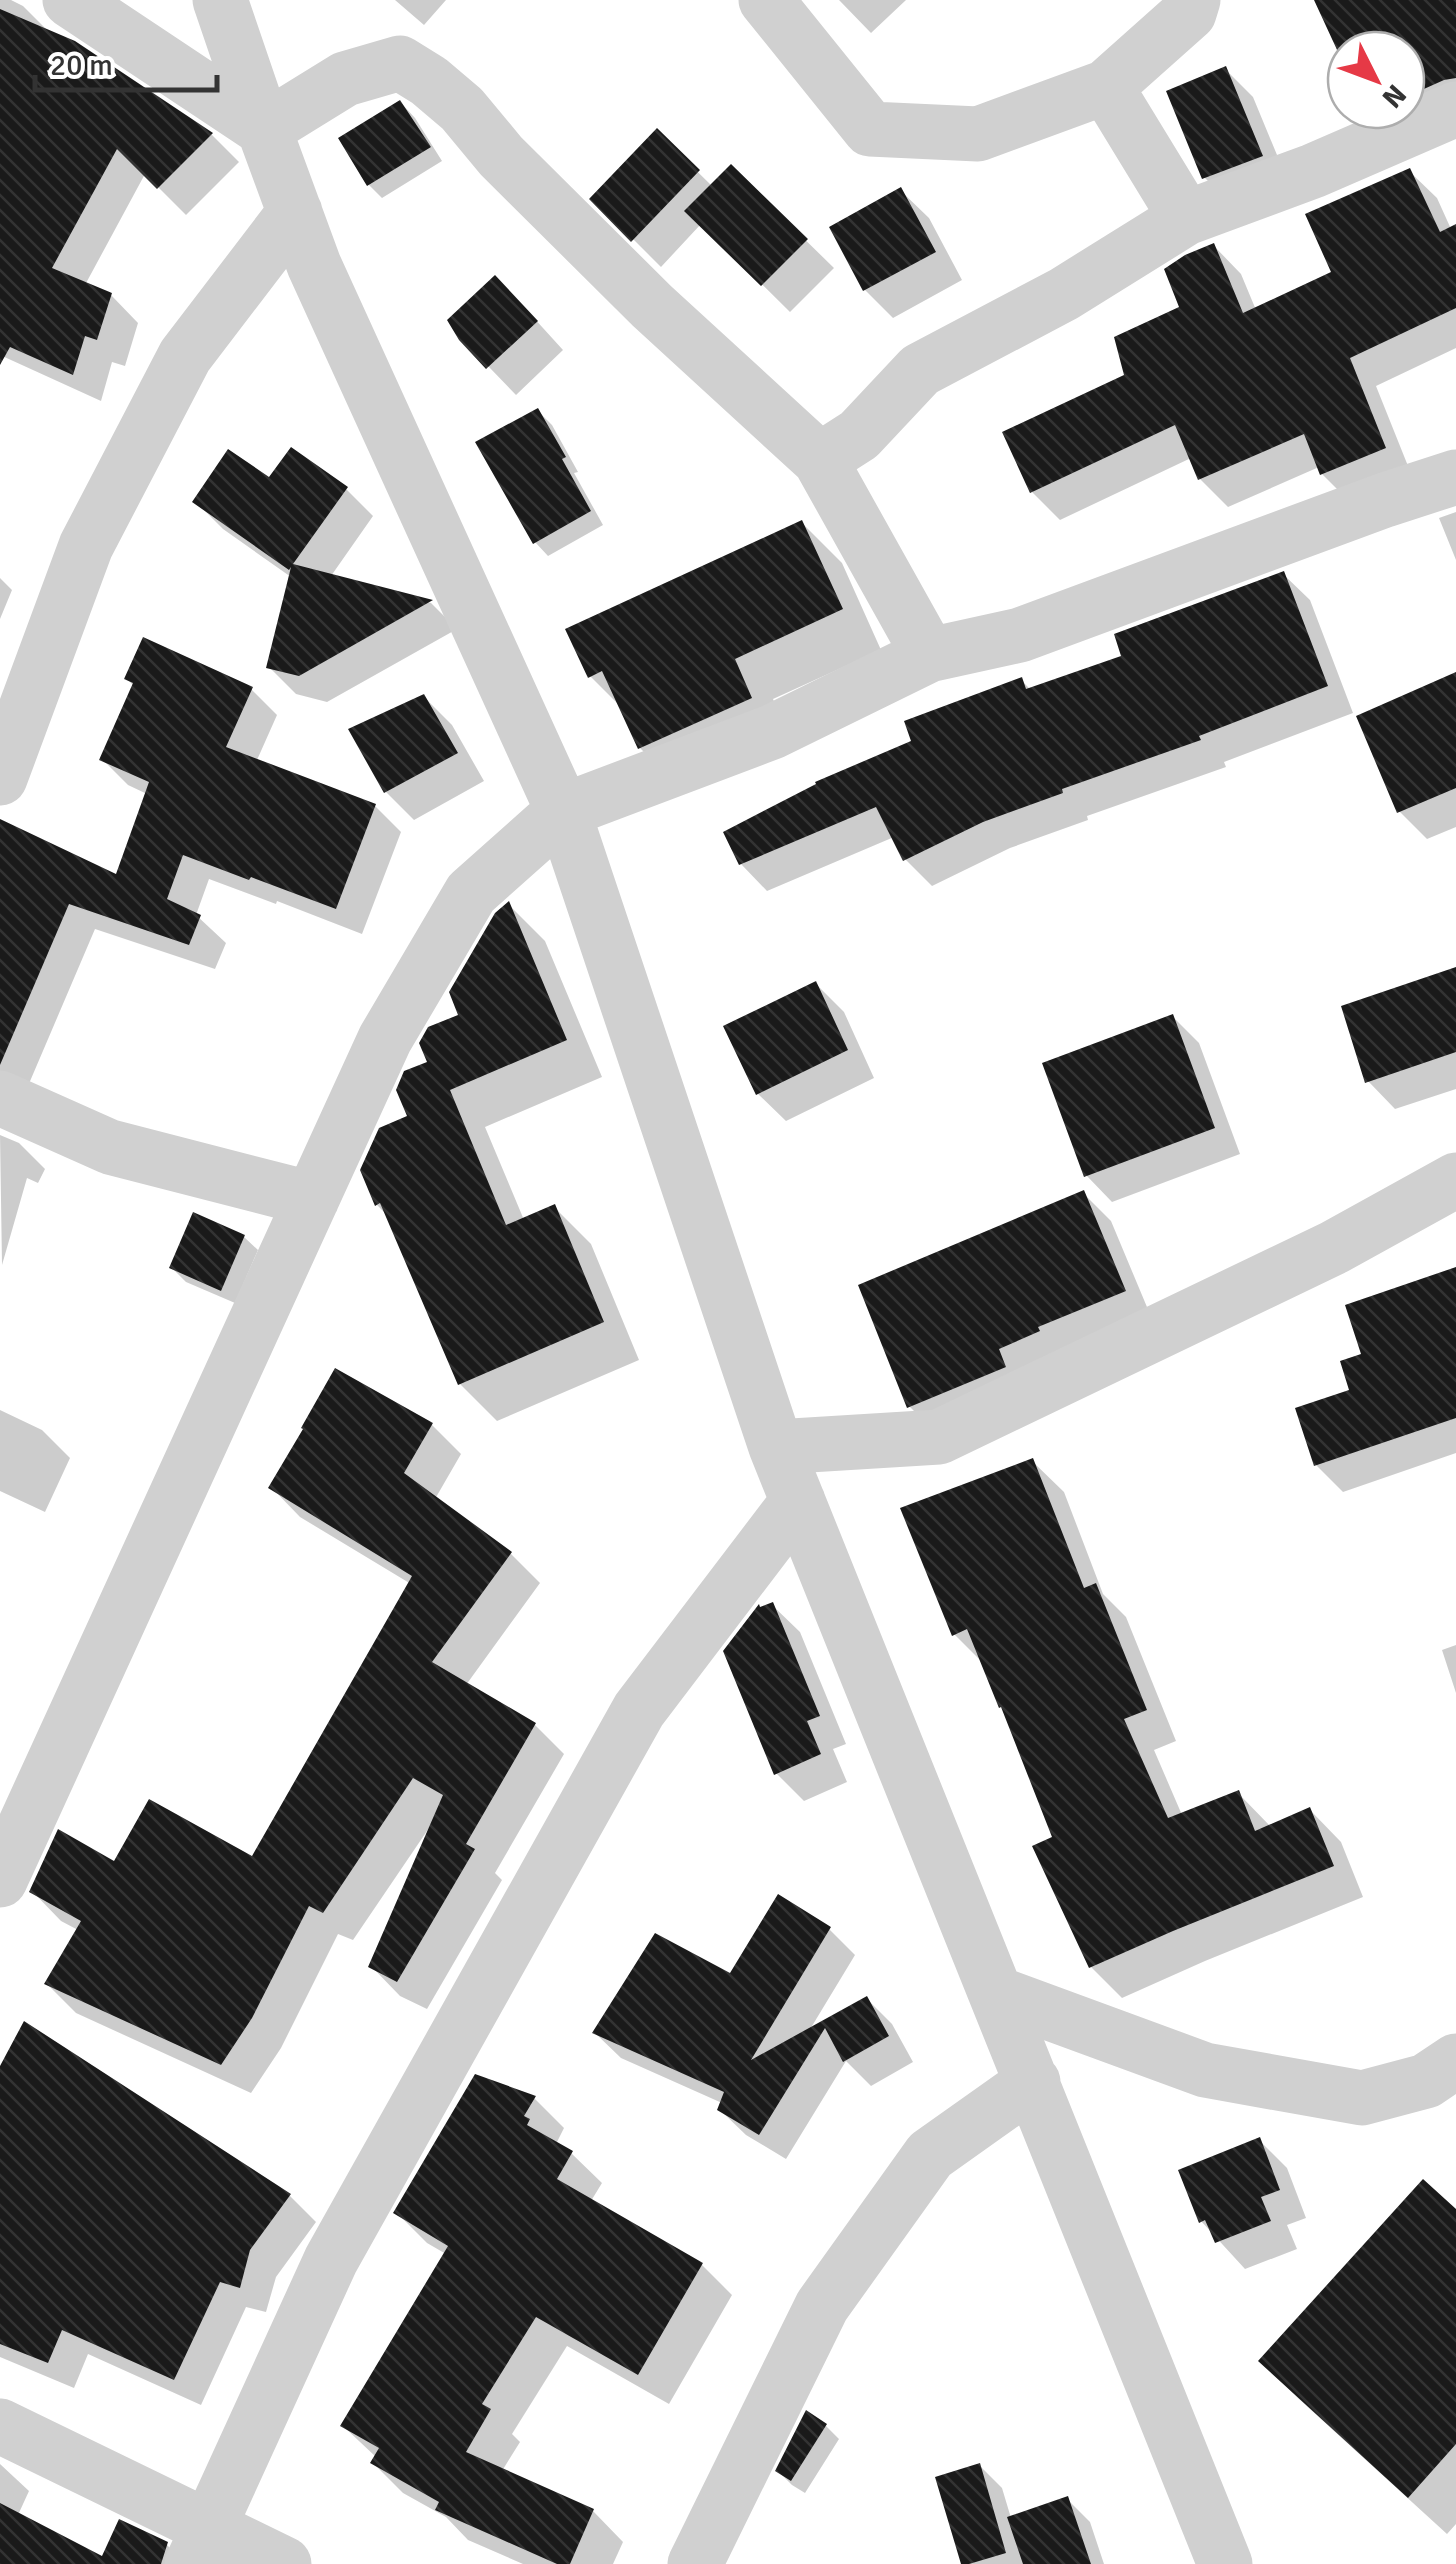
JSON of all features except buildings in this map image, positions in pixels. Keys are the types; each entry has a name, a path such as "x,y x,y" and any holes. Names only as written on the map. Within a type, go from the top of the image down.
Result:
{"street":[{"path":"70,0 264,130"},
{"path":"220,0 314,264 563,811 776,1447 1225,2564"},
{"path":"766,0 870,129 978,134 1106,87 1189,13 1193,0"},
{"path":"264,130 345,79 400,63 429,81 462,109 501,156 652,306 820,460 929,656"},
{"path":"1106,87 1186,218"},
{"path":"820,460 859,435 920,370 1064,294 1186,218 1313,171 1456,110"},
{"path":"0,778 86,546 185,356 295,212"},
{"path":"0,1880 385,1039 471,893 563,811 772,732 929,656 1020,635 1456,477"},
{"path":"0,1098 110,1148 312,1199"},
{"path":"776,1447 939,1438 1333,1248 1456,1180"},
{"path":"200,2546 331,2260 638,1710 798,1501"},
{"path":"998,1994 1204,2070 1362,2098 1426,2081 1456,2061"},
{"path":"695,2564 822,2306 930,2154 1033,2082"},
{"path":"0,2426 200,2546 284,2564"}]}
